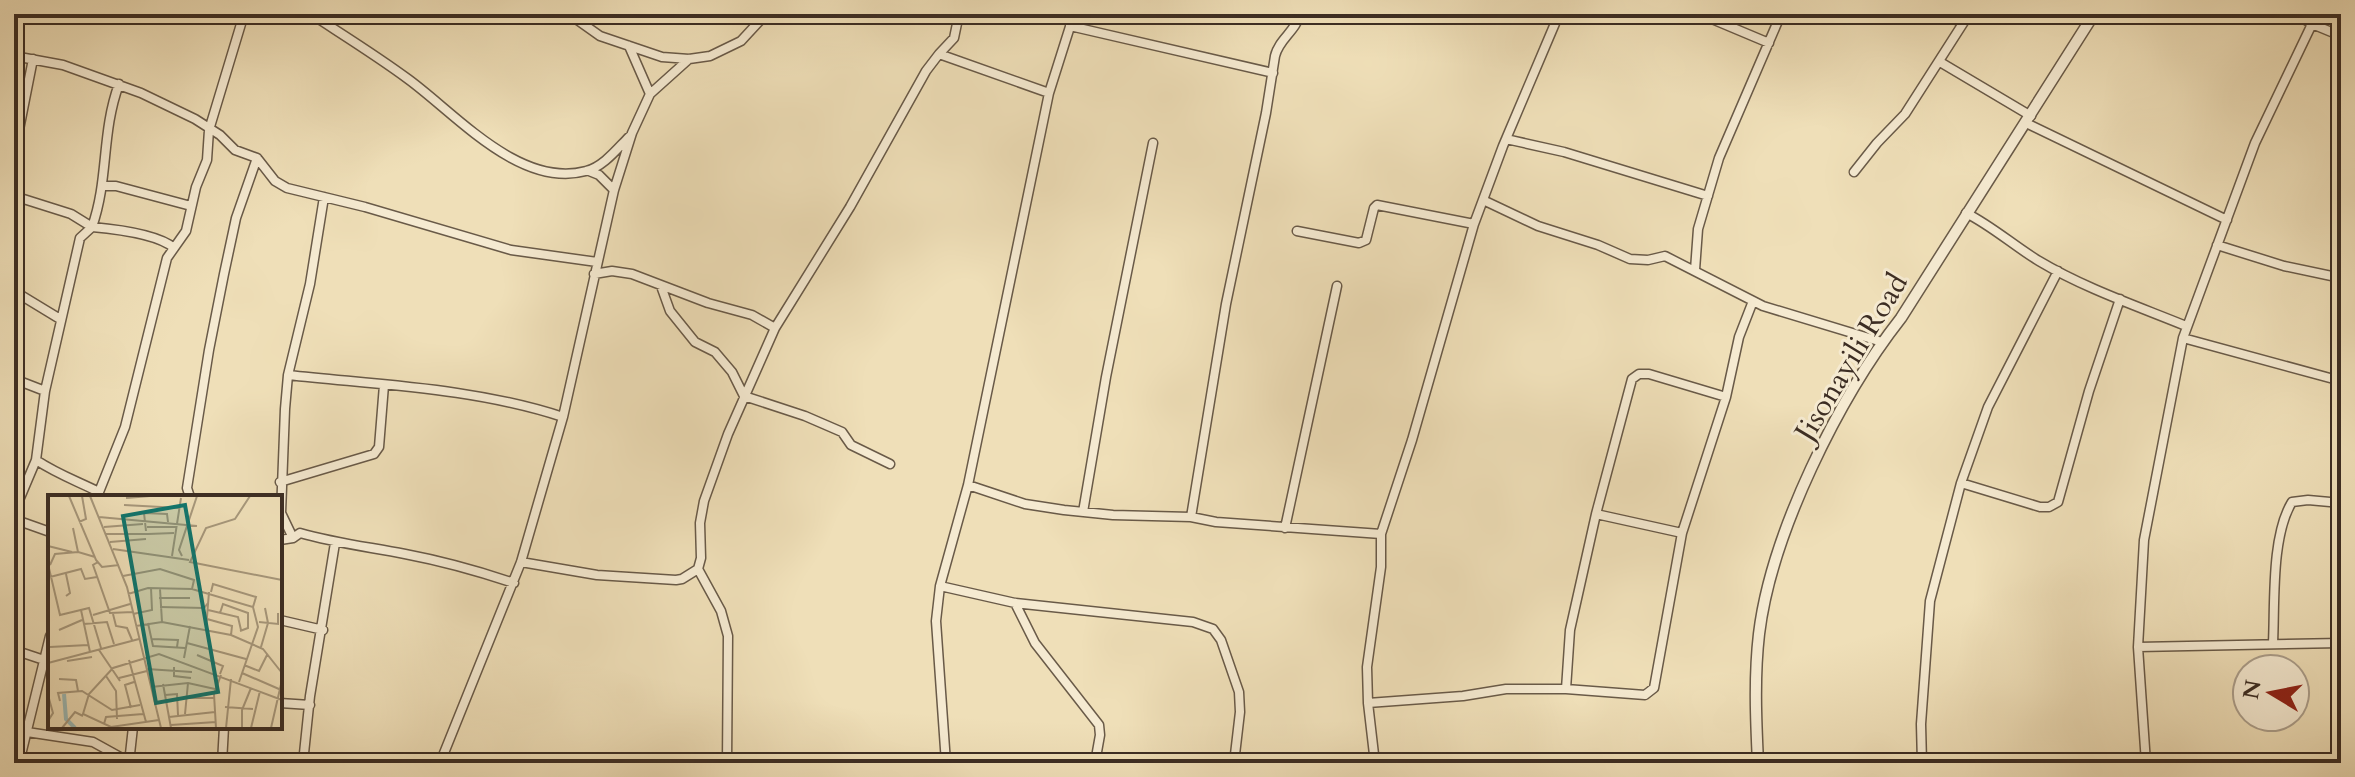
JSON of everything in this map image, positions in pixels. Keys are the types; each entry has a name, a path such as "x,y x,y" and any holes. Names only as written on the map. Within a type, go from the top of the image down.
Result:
{"street":[{"path":"36,460 58,475 81,482 98,494 125,427 165,266 186,231 207,160 209,130 244,14"},
{"path":"311,14 410,80 453,119 516,160 539,172 564,174 589,171 599,175 614,190"},
{"path":"569,14 600,36 662,57 689,59 710,56 741,41 766,14"},
{"path":"682,579 698,569 704,501 744,396 775,328 850,207 926,71 954,38 959,14"},
{"path":"946,763 936,621 940,586 968,485 1049,93 1074,14"},
{"path":"1191,517 1226,304 1277,47 1297,23 1300,14"},
{"path":"1375,763 1367,667 1381,567 1381,534 1412,440 1474,224 1559,14"},
{"path":"1700,14 1769,43"},
{"path":"1695,270 1698,229 1719,158 1781,14"},
{"path":"1943,14 1963,23"},
{"path":"1854,172 1905,114 1969,14"},
{"name":"Jisonayili Road","path":"1758,763 1755,716 1759,633 1775,563 1800,492 1844,406 1882,342 1901,318 2094,14"},
{"path":"2296,14 2341,36"},
{"path":"2146,763 2138,647 2144,540 2183,338 2255,143 2312,24"},
{"path":"1070,26 1273,73"},
{"path":"629,46 650,94"},
{"path":"939,54 1049,93"},
{"path":"14,56 63,65 119,84 195,119 220,135 235,150 257,158 275,181 287,188 511,250 597,262"},
{"path":"14,155 33,59"},
{"path":"440,763 521,562 563,417 614,190 632,133 650,94 689,59"},
{"path":"1940,62 2028,119 2227,220"},
{"path":"14,548 16,506 36,460 45,391 80,238 92,227 104,186 107,128 119,84"},
{"path":"589,171 612,154 632,133"},
{"path":"1506,139 1564,152 1708,196"},
{"path":"1083,512 1106,377 1153,143"},
{"path":"189,495 187,488 215,320 236,218 257,158"},
{"path":"104,186 116,186 191,206"},
{"path":"14,196 71,214 92,227 163,241 174,248"},
{"path":"281,495 288,375 310,284 324,197"},
{"path":"1483,200 1538,226 1630,259 1648,260 1665,256 1763,306 1882,342"},
{"path":"1297,231 1359,243 1366,240 1377,205 1474,224"},
{"path":"1966,213 2058,271 2186,326"},
{"path":"2217,245 2284,266 2341,278"},
{"path":"594,274 612,271 632,274 752,315 775,328"},
{"path":"1922,763 1921,724 1930,601 1961,483 1988,407 2058,271"},
{"path":"661,286 670,311 695,342 715,352 732,372 744,396 842,432 851,445 890,464"},
{"path":"1285,528 1337,286"},
{"path":"14,291 60,319"},
{"path":"1961,483 2040,507 2049,507 2058,502 2089,391 2120,299"},
{"path":"1368,703 1463,696 1506,689 1566,689 1645,695 1654,688 1682,533 1726,397 1739,337 1753,301"},
{"path":"2183,338 2341,381"},
{"path":"1566,689 1570,630 1596,514 1632,379 1639,374 1649,374 1726,397"},
{"path":"288,375 458,392 532,407 563,417"},
{"path":"14,379 45,391"},
{"path":"280,482 374,454 379,447 384,385"},
{"path":"968,485 1025,504 1083,512 1191,517 1285,528 1381,534"},
{"path":"2273,643 2278,556 2284,515 2292,502 2341,503"},
{"path":"1596,514 1682,533"},
{"path":"282,515 293,538"},
{"path":"16,519 48,531"},
{"path":"282,540 300,533 335,543 404,553 514,583"},
{"path":"303,763 335,543"},
{"path":"521,562 597,575 705,582"},
{"path":"698,569 721,611 728,636 727,763"},
{"path":"940,586 1015,603 1193,622 1213,629 1224,649 1239,692 1240,712 1234,763"},
{"path":"1015,603 1035,643 1099,725 1095,763"},
{"path":"282,620 323,630"},
{"path":"2138,647 2341,643"},
{"path":"19,763 48,646"},
{"path":"14,650 44,660"},
{"path":"282,703 310,705"},
{"path":"27,732 81,738 130,763 133,729"},
{"path":"222,763 224,729"}]}
